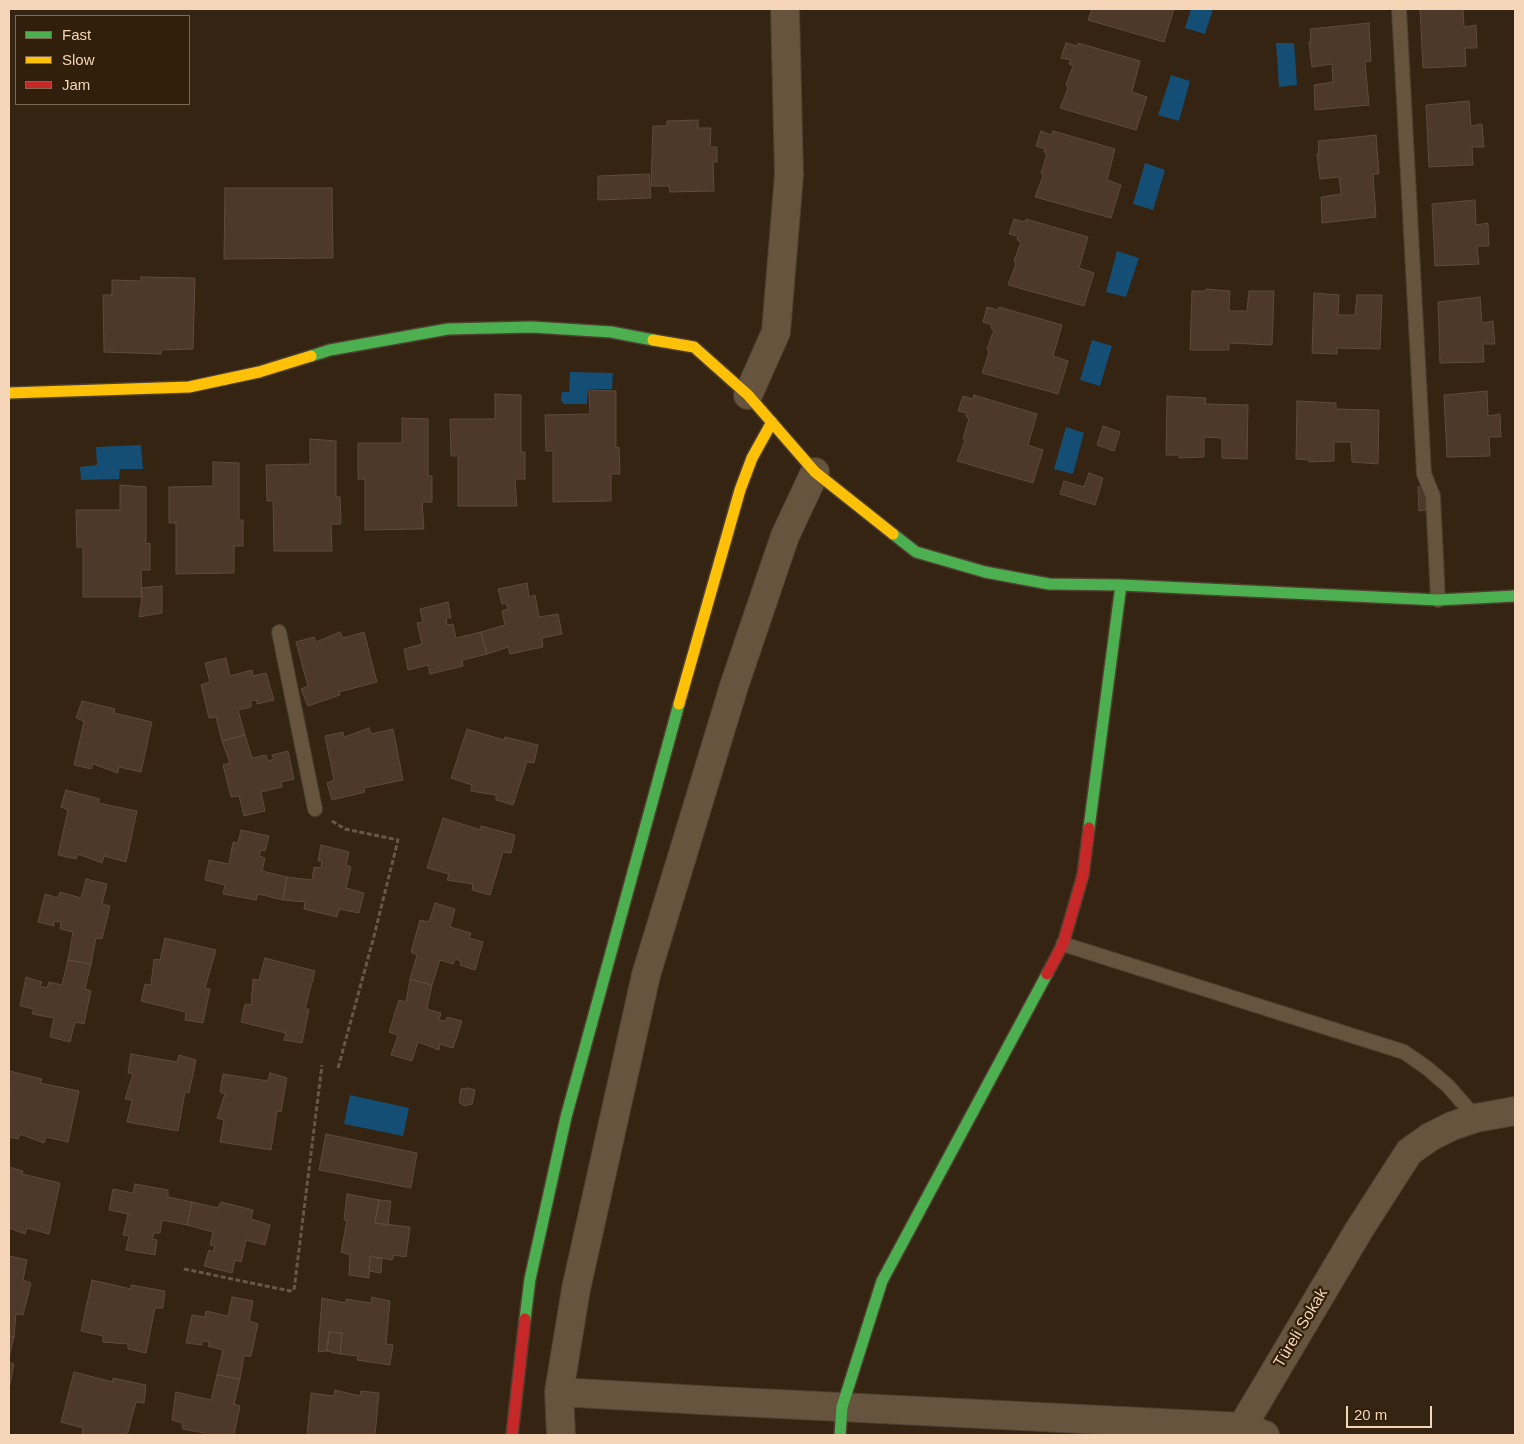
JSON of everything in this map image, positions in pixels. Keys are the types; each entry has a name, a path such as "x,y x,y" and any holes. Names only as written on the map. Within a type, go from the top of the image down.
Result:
{"street":[{"path":"748,395 776,332 789,175 784,9"},
{"path":"9,393 190,387 259,372 330,350 448,329 532,328 611,332 694,347 748,395 815,472 916,552 986,572 1049,584 1121,585 1438,600 1515,596"},
{"path":"512,1435 530,1279 566,1117 691,660 740,490 752,458 772,422"},
{"path":"560,1435 558,1392 576,1289 646,975 737,676 785,536 815,472"},
{"path":"840,1435 842,1407 882,1281 1063,944 1083,875 1121,585"},
{"name":"Türeli Sokak","path":"1250,1432 1359,1230 1409,1152 1430,1137 1452,1126 1476,1118 1515,1111"},
{"path":"558,1392 1250,1432"}],"lane":[{"path":"1400,9 1424,474 1433,496 1438,600"},
{"path":"279,632 315,809"},
{"path":"1063,944 1404,1052 1448,1086 1476,1118"}],"path":[{"path":"315,809 345,829 398,840 338,1068"},
{"path":"184,1269 290,1291 294,1290 322,1065"}],"water":[{"path":"1191,9 1213,9 1205,34 1185,28"},
{"path":"1276,43 1294,43 1297,85 1279,87"},
{"path":"1171,75 1190,81 1179,121 1158,115"},
{"path":"1145,163 1165,170 1153,210 1133,204"},
{"path":"1117,251 1139,258 1126,297 1106,292"},
{"path":"1092,340 1112,346 1100,386 1080,380"},
{"path":"570,372 613,373 612,389 588,389 587,404 564,404 561,401 562,392 569,392"},
{"path":"1066,427 1084,433 1073,474 1054,469"},
{"path":"141,445 143,469 120,469 119,479 81,480 80,467 97,465 96,447"},
{"path":"350,1095 409,1108 403,1136 344,1124"}],"building":[{"path":"1092,9 1174,9 1164,42 1088,20"},
{"path":"1420,9 1463,9 1464,27 1476,25 1477,48 1465,48 1466,66 1423,68"},
{"path":"1369,23 1371,61 1365,62 1369,105 1315,110 1314,85 1333,82 1332,64 1312,67 1309,42 1311,42 1310,29"},
{"path":"1066,43 1077,46 1078,43 1140,61 1132,92 1147,97 1136,130 1060,108 1068,88 1066,85 1073,66 1069,64 1071,60 1061,58"},
{"path":"1469,101 1471,126 1482,124 1484,147 1472,147 1473,165 1429,167 1426,105"},
{"path":"698,120 698,128 711,128 710,147 717,147 717,162 713,162 714,191 670,192 669,186 651,186 653,126 667,126 667,121"},
{"path":"1041,131 1051,135 1053,131 1115,149 1107,180 1121,185 1111,218 1035,197 1043,176 1041,173 1047,154 1044,152 1045,149 1036,146"},
{"path":"1376,135 1379,174 1373,174 1376,217 1322,223 1321,197 1341,194 1339,177 1320,179 1317,154 1319,154 1318,141"},
{"path":"649,174 651,198 598,200 598,176"},
{"path":"225,188 332,188 333,258 224,259"},
{"path":"1475,200 1476,225 1488,223 1489,246 1477,246 1479,264 1435,266 1432,204"},
{"path":"1014,219 1025,222 1026,219 1088,237 1079,268 1094,273 1084,306 1008,285 1016,264 1014,261 1021,242 1017,240 1018,236 1009,234"},
{"path":"141,277 195,278 193,349 161,350 161,354 104,352 103,295 112,295 112,280 141,281"},
{"path":"1206,289 1230,291 1229,311 1247,311 1249,291 1274,291 1272,345 1229,343 1229,350 1190,350 1192,291 1205,291"},
{"path":"1314,293 1339,295 1338,315 1355,315 1357,295 1382,295 1380,349 1337,348 1337,354 1312,353"},
{"path":"1480,297 1482,323 1493,321 1495,344 1483,344 1484,362 1440,363 1438,302"},
{"path":"987,307 998,310 999,307 1062,325 1053,356 1068,361 1058,394 982,373 989,352 987,349 994,330 991,328 992,325 983,322"},
{"path":"589,390 616,391 616,448 619,447 620,474 611,474 611,501 553,502 553,451 546,451 545,415 590,414"},
{"path":"1487,391 1488,416 1500,414 1501,437 1489,437 1490,456 1447,457 1444,395"},
{"path":"495,394 521,395 521,452 525,452 525,479 515,479 517,506 458,506 458,456 451,456 450,419 495,419"},
{"path":"974,395 1037,414 1028,445 1043,450 1033,483 957,461 965,441 963,438 969,419 966,416 967,413 958,411 963,396 973,399"},
{"path":"1167,396 1206,398 1205,404 1248,405 1247,459 1222,458 1222,438 1204,437 1204,457 1179,458 1179,455 1166,455"},
{"path":"1297,401 1336,403 1336,409 1379,410 1378,464 1352,462 1351,442 1334,442 1334,461 1309,462 1309,460 1296,459"},
{"path":"402,418 428,419 428,476 432,476 432,502 422,502 424,529 365,530 365,479 358,479 358,443 402,443"},
{"path":"1103,426 1120,432 1114,451 1097,445"},
{"path":"310,439 336,441 336,497 340,497 341,524 331,524 332,551 274,551 273,501 267,501 266,465 310,464"},
{"path":"213,462 239,463 239,520 243,520 243,546 234,546 234,573 176,574 176,523 169,523 169,487 213,486"},
{"path":"1089,473 1103,478 1095,505 1060,494 1064,481 1084,487"},
{"path":"120,485 146,487 146,544 150,543 150,570 141,570 142,597 83,597 83,547 77,547 76,510 120,510"},
{"path":"1418,487 1425,487 1426,510 1419,511"},
{"path":"527,583 529,597 535,595 539,617 558,614 562,634 542,638 543,647 510,654 508,647 487,654 481,632 505,625 502,611 508,609 506,603 502,604 498,589"},
{"path":"162,586 162,613 139,617 142,597 141,588"},
{"path":"448,602 451,618 446,618 447,625 453,624 456,638 481,632 487,654 462,660 463,666 430,674 428,665 408,670 404,649 422,644 417,623 423,622 420,609"},
{"path":"340,632 343,638 364,632 377,682 339,692 340,695 308,706 301,689 308,686 296,642 314,637 316,642"},
{"path":"226,658 230,676 252,670 253,676 266,673 274,700 257,704 257,700 251,701 251,707 238,710 245,735 222,741 216,717 209,718 201,685 210,682 205,663"},
{"path":"82,701 115,709 114,713 152,722 141,772 119,767 118,773 93,764 91,769 74,765 84,721 76,718"},
{"path":"369,728 371,734 393,729 403,780 364,788 365,792 332,800 327,783 334,780 325,736 343,732 344,737"},
{"path":"467,729 504,740 505,737 538,745 534,763 527,762 513,805 496,800 496,795 471,791 472,785 451,778"},
{"path":"245,735 252,758 266,755 268,761 274,759 272,755 288,751 294,779 281,782 282,787 261,792 265,811 244,816 239,796 231,797 223,765 230,763 222,741"},
{"path":"66,790 100,799 98,803 137,811 126,862 104,856 102,863 78,854 76,859 58,855 68,810 61,807"},
{"path":"443,818 481,830 481,826 515,835 511,853 503,852 490,895 472,890 473,884 447,880 449,874 427,868"},
{"path":"241,830 269,836 265,851 261,850 259,856 265,858 262,871 287,877 283,900 258,894 256,900 223,894 225,885 205,880 209,860 229,864 233,842 238,843"},
{"path":"321,845 349,852 346,865 351,867 346,888 364,893 359,913 339,909 337,917 304,909 305,902 283,900 287,877 312,880 314,867 321,868 322,861 318,861"},
{"path":"86,879 107,884 102,904 110,906 102,939 96,938 91,964 68,960 73,932 60,929 61,922 54,921 54,926 38,922 45,894 58,898 60,892 81,898"},
{"path":"435,903 455,909 450,927 471,933 469,938 483,942 475,970 460,965 461,961 455,959 453,964 440,960 432,985 410,979 417,955 411,952 420,920 429,922"},
{"path":"165,938 216,950 205,988 210,989 203,1023 185,1020 186,1012 141,1001 145,984 151,985 154,959 160,960"},
{"path":"265,958 315,971 305,1009 309,1009 302,1043 284,1040 286,1033 241,1022 245,1004 251,1005 253,979 259,980"},
{"path":"68,960 91,964 85,989 91,991 84,1024 75,1022 70,1042 50,1037 54,1018 32,1014 34,1009 20,1006 26,977 42,982 40,986 47,988 49,982 62,985"},
{"path":"410,979 432,985 427,1009 441,1013 439,1020 446,1021 447,1017 462,1021 453,1048 440,1044 439,1050 418,1042 412,1061 391,1055 398,1035 389,1032 399,1000 406,1002"},
{"path":"131,1054 177,1062 179,1055 196,1060 189,1093 185,1092 178,1131 127,1122 132,1100 125,1099 133,1074 128,1073"},
{"path":"9,1071 42,1079 40,1083 79,1091 68,1142 46,1137 44,1143 20,1134 18,1139 9,1137"},
{"path":"270,1073 287,1078 281,1112 277,1111 271,1150 220,1142 224,1120 217,1118 225,1094 220,1092 223,1074 268,1081"},
{"path":"461,1089 475,1090 472,1104 464,1106 459,1102"},
{"path":"326,1134 417,1153 411,1188 319,1170"},
{"path":"9,1167 23,1171 22,1174 60,1183 49,1234 27,1228 25,1234 9,1228"},
{"path":"135,1184 168,1190 168,1197 192,1202 187,1225 162,1220 160,1233 154,1233 152,1239 157,1240 155,1255 126,1250 129,1236 123,1235 128,1214 109,1210 113,1189 133,1193"},
{"path":"347,1194 379,1200 375,1223 410,1227 406,1257 394,1255 392,1260 370,1256 369,1278 349,1275 350,1255 341,1252 347,1220 344,1220"},
{"path":"379,1200 391,1201 388,1225 375,1223"},
{"path":"192,1202 218,1208 221,1202 253,1210 251,1219 270,1225 265,1245 246,1240 241,1262 235,1260 232,1273 204,1266 209,1250 213,1252 215,1246 210,1245 213,1232 187,1225"},
{"path":"9,1256 27,1260 23,1280 31,1283 23,1315 16,1314 14,1337 9,1336"},
{"path":"370,1256 382,1259 381,1273 369,1271"},
{"path":"92,1280 131,1289 131,1285 165,1291 163,1308 155,1308 146,1353 128,1349 128,1344 103,1342 103,1336 81,1331"},
{"path":"232,1297 253,1301 249,1321 258,1324 251,1356 244,1356 240,1379 217,1375 223,1350 208,1346 209,1342 202,1341 202,1345 186,1343 192,1315 205,1317 206,1311 228,1316"},
{"path":"372,1297 390,1301 386,1344 393,1345 390,1365 357,1360 358,1356 340,1354 342,1333 329,1332 327,1351 318,1352 322,1298 346,1303 346,1299 371,1303"},
{"path":"329,1332 342,1333 340,1354 327,1351"},
{"path":"9,1336 14,1337 9,1358"},
{"path":"9,1362 14,1364 9,1389"},
{"path":"74,1372 113,1382 113,1378 146,1385 144,1403 136,1402 127,1435 82,1434 83,1428 61,1422"},
{"path":"217,1375 240,1379 234,1404 240,1406 234,1435 204,1435 204,1433 183,1429 182,1423 172,1420 176,1392 211,1400"},
{"path":"335,1390 360,1396 361,1391 379,1393 375,1435 307,1435 311,1393 334,1396"}],"traffic: fast":[{"path":"311,356 330,350 448,329 532,327 611,332 653,340"},
{"path":"893,534 916,552 985,572 1049,584 1121,585 1438,600 1515,596"},
{"path":"1089,828 1121,585"},
{"path":"525,1319 530,1279 566,1117 679,704"},
{"path":"840,1435 842,1407 882,1281 1047,974"}],"traffic: slow":[{"path":"653,340 694,347 748,395 815,472 893,534"},
{"path":"9,393 189,387 259,372 311,356"},
{"path":"679,704 740,490 752,458 772,422"}],"traffic: jam":[{"path":"1047,974 1063,944 1083,875 1089,828"},
{"path":"512,1435 525,1319"}]}
